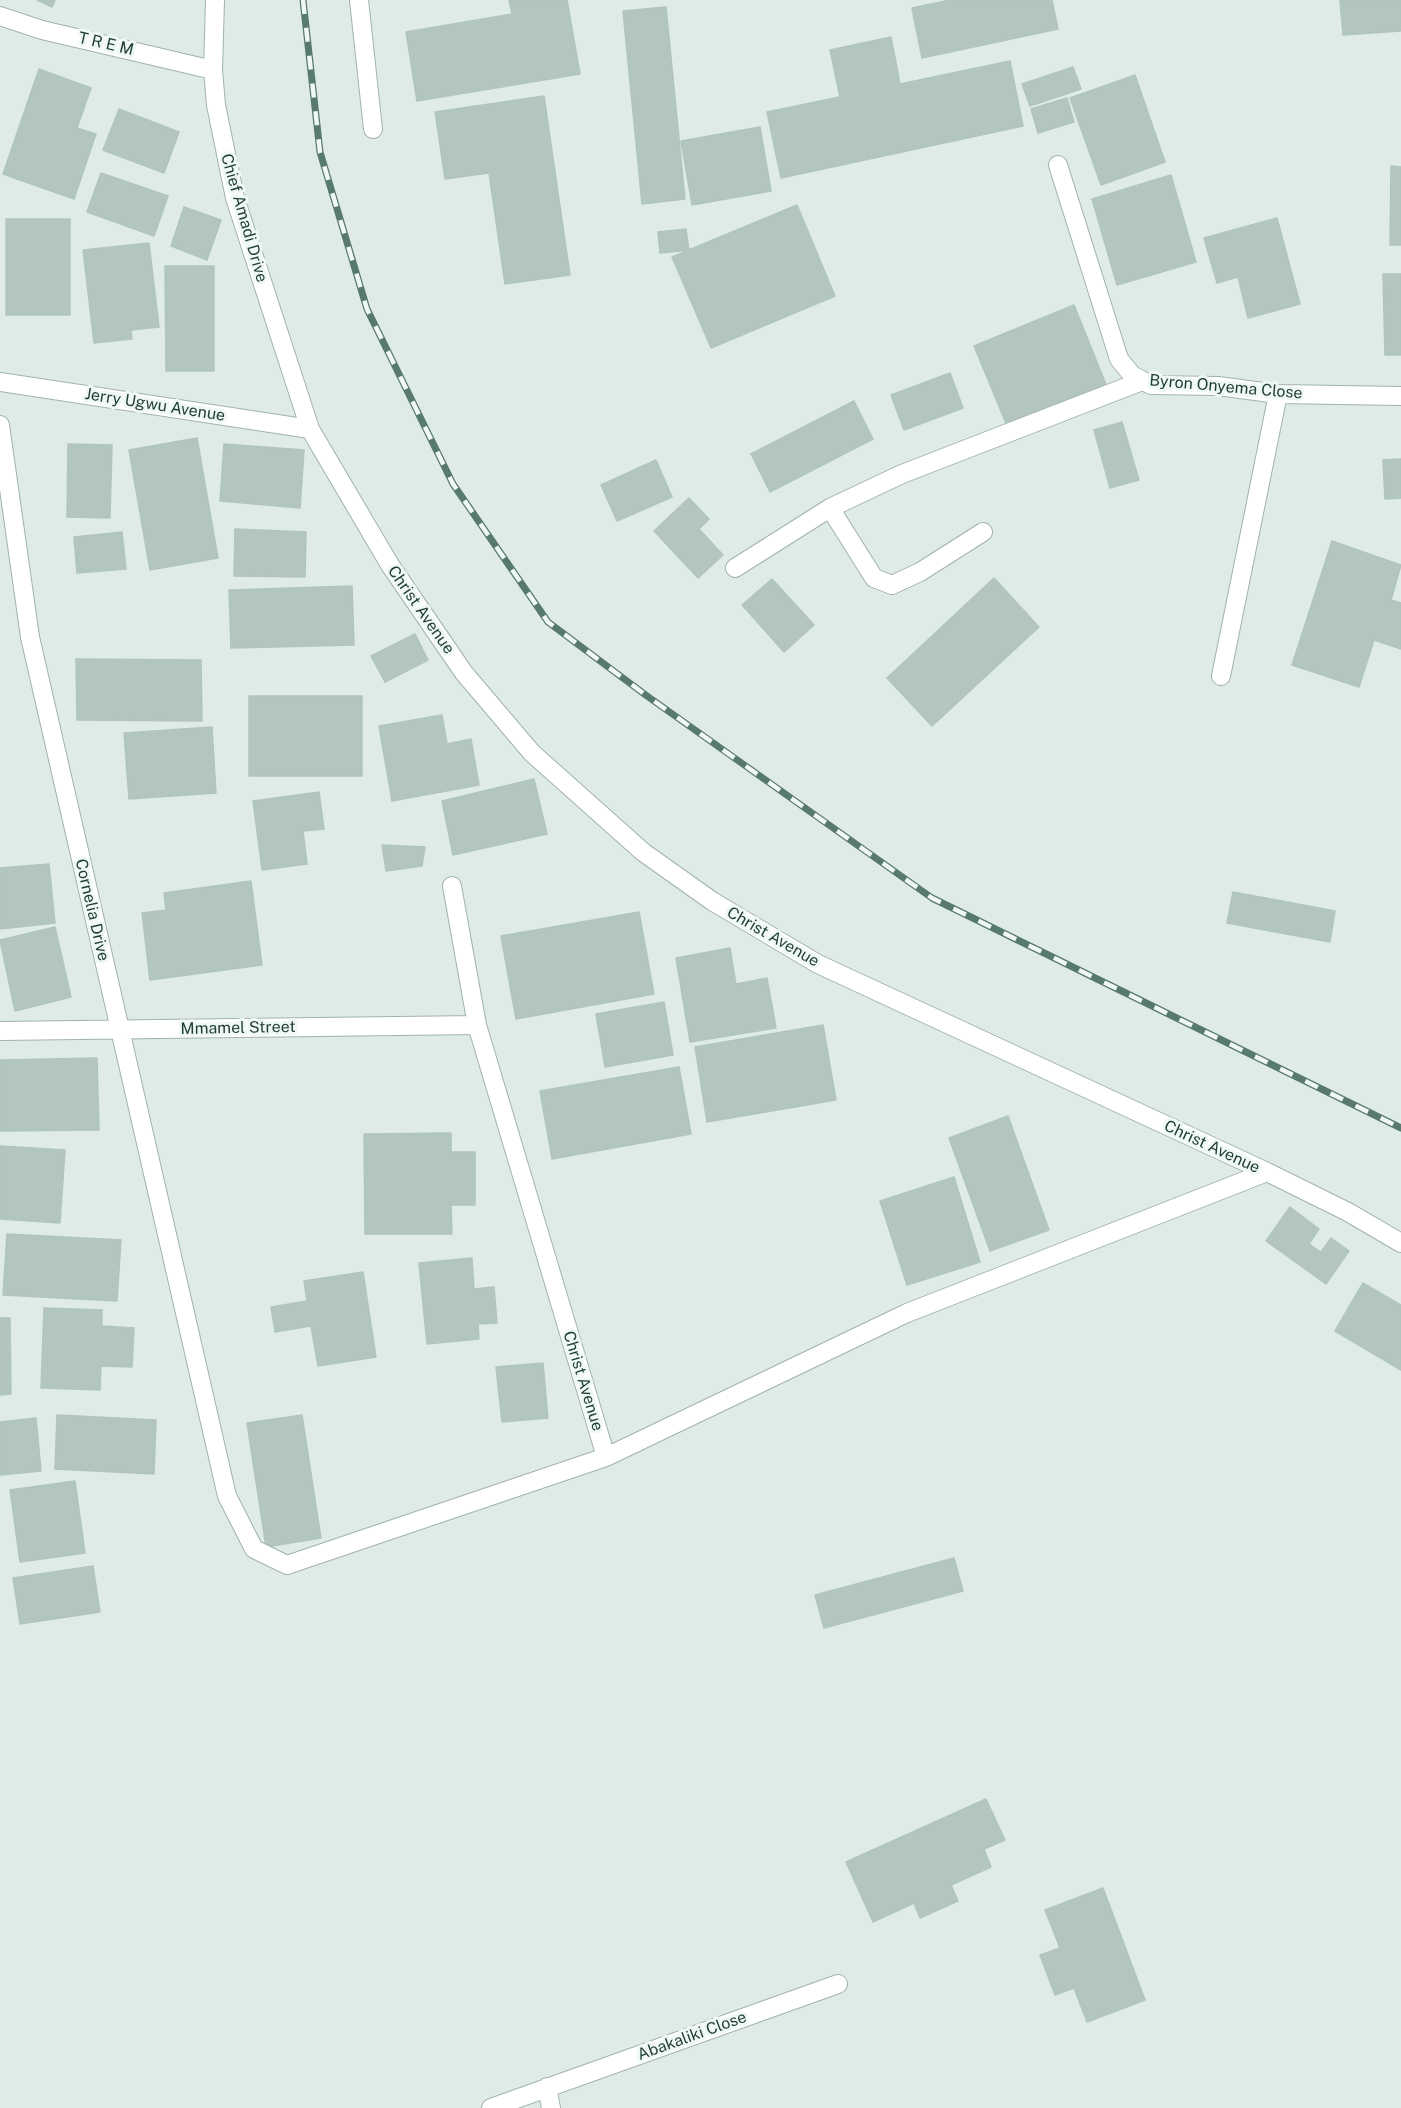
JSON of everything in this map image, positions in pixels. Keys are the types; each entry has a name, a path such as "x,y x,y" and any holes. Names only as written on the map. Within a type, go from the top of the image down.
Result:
{"street":[{"name":"Chief Amadi Drive","path":"215,0 213,70 216,105 235,198 310,429"},
{"path":"360,0 373,129"},
{"name":"T R E M","path":"0,16 42,30 213,70"},
{"name":"Byron Onyema Close","path":"1058,165 1119,359 1132,375 1151,385 1218,386 1278,394 1401,396"},
{"path":"735,568 830,508 902,474 1142,381"},
{"name":"Jerry Ugwu Avenue","path":"0,382 310,429"},
{"path":"1221,676 1278,394"},
{"name":"Cornelia Drive","path":"0,425 30,637 226,1496 254,1549 287,1565 606,1457 907,1313 1267,1172"},
{"name":"Christ Avenue","path":"310,429 390,565 464,673 532,753 644,852 712,901 818,964 1267,1172 1348,1212 1401,1243"},
{"path":"830,508 873,578 892,585 920,572 983,532"},
{"name":"Christ Avenue","path":"452,886 477,1025 606,1457"},
{"name":"Mmamel Street","path":"0,1031 477,1025"},
{"name":"Abakaliki Close","path":"491,2108 838,1984"},
{"path":"547,2087 551,2108"}],"building":[{"path":"37,0 55,0 52,7"},
{"path":"509,0 567,0 580,74 417,101 406,32 512,14"},
{"path":"950,0 1052,0 1058,29 922,58 912,8"},
{"path":"1340,0 1401,0 1401,31 1343,35"},
{"path":"666,7 685,199 642,204 623,11"},
{"path":"891,37 900,84 1010,61 1023,126 781,178 767,112 840,97 830,50"},
{"path":"1073,67 1081,89 1030,106 1022,84"},
{"path":"39,69 91,88 77,128 96,134 74,199 3,174"},
{"path":"1135,75 1165,162 1101,185 1070,98"},
{"path":"544,96 570,275 505,284 489,173 445,179 435,112"},
{"path":"1067,98 1074,122 1038,133 1031,109"},
{"path":"119,109 179,132 164,173 103,150"},
{"path":"760,127 771,191 692,205 681,141"},
{"path":"1391,166 1401,167 1401,245 1390,245"},
{"path":"101,173 168,196 154,236 87,212"},
{"path":"1171,175 1196,262 1117,285 1092,199"},
{"path":"797,205 835,296 711,348 672,257"},
{"path":"184,207 221,220 207,260 171,246"},
{"path":"1277,218 1300,304 1248,318 1238,277 1217,283 1204,238"},
{"path":"6,219 70,219 70,315 6,315"},
{"path":"686,229 689,250 660,253 658,232"},
{"path":"149,243 159,327 131,330 132,339 94,343 83,250"},
{"path":"165,266 214,266 214,371 166,371"},
{"path":"1383,274 1401,274 1401,355 1385,355"},
{"path":"1074,305 1107,387 1008,428 974,346"},
{"path":"950,373 963,408 904,430 891,395"},
{"path":"854,401 873,439 770,492 751,454"},
{"path":"1122,422 1139,480 1110,488 1094,430"},
{"path":"197,438 218,558 150,570 129,450"},
{"path":"68,444 112,445 110,518 67,517"},
{"path":"224,444 304,450 300,508 220,501"},
{"path":"1401,459 1401,498 1385,499 1383,460"},
{"path":"656,460 672,497 617,521 601,485"},
{"path":"689,498 709,519 699,529 723,555 698,578 654,531"},
{"path":"235,529 306,532 305,577 234,576"},
{"path":"122,532 126,569 77,573 74,537"},
{"path":"1332,541 1401,565 1391,600 1401,603 1401,649 1374,640 1359,687 1292,665"},
{"path":"994,578 1039,627 932,726 887,678"},
{"path":"772,579 814,625 784,652 742,605"},
{"path":"352,586 354,645 231,648 229,590"},
{"path":"415,634 428,660 385,682 371,656"},
{"path":"76,659 201,660 202,721 77,720"},
{"path":"249,696 362,696 362,776 249,776"},
{"path":"442,715 447,744 471,739 479,785 392,801 379,726"},
{"path":"212,727 216,793 129,799 124,733"},
{"path":"534,779 547,834 453,855 442,801"},
{"path":"319,792 324,829 303,831 307,864 262,870 253,801"},
{"path":"382,845 425,847 422,866 386,871"},
{"path":"49,864 55,923 0,929 0,868"},
{"path":"251,881 262,965 150,980 142,913 166,910 164,893"},
{"path":"1233,892 1335,911 1330,942 1227,923"},
{"path":"639,912 654,994 516,1019 501,936"},
{"path":"55,927 71,997 15,1011 0,940"},
{"path":"730,948 736,984 767,978 776,1028 690,1042 676,958"},
{"path":"664,1002 673,1055 605,1067 596,1014"},
{"path":"823,1025 836,1100 707,1122 695,1047"},
{"path":"97,1058 99,1130 0,1131 0,1060"},
{"path":"679,1067 691,1134 552,1159 540,1091"},
{"path":"1008,1116 1049,1230 990,1251 949,1138"},
{"path":"451,1133 451,1152 475,1152 475,1205 451,1205 452,1234 365,1234 364,1134"},
{"path":"0,1146 65,1150 60,1223 0,1219"},
{"path":"954,1177 980,1262 907,1285 880,1201"},
{"path":"1290,1207 1319,1229 1309,1244 1321,1252 1331,1238 1349,1251 1326,1284 1266,1241"},
{"path":"7,1234 121,1240 117,1301 3,1295"},
{"path":"472,1258 474,1289 494,1287 497,1323 478,1324 479,1339 427,1344 419,1263"},
{"path":"363,1272 376,1357 318,1366 311,1326 275,1332 271,1307 307,1301 304,1281"},
{"path":"1363,1283 1401,1305 1401,1370 1335,1331"},
{"path":"44,1308 102,1310 102,1326 134,1328 132,1367 101,1366 100,1390 41,1388"},
{"path":"0,1318 10,1318 11,1394 0,1395"},
{"path":"543,1363 548,1418 502,1422 496,1367"},
{"path":"57,1415 156,1420 154,1474 55,1469"},
{"path":"302,1415 321,1538 266,1547 247,1423"},
{"path":"36,1418 41,1471 0,1475 0,1422"},
{"path":"75,1481 85,1553 20,1562 10,1490"},
{"path":"954,1558 963,1591 824,1628 815,1595"},
{"path":"93,1566 100,1612 20,1624 13,1578"},
{"path":"986,1799 1005,1840 984,1849 991,1867 951,1885 958,1901 920,1918 914,1903 873,1922 846,1862"},
{"path":"1103,1888 1145,2000 1087,2022 1074,1988 1055,1995 1040,1955 1060,1948 1045,1910"}],"railway":[{"path":"303,0 320,152 367,309 453,484 548,622 647,696 932,898 1401,1128"}]}
